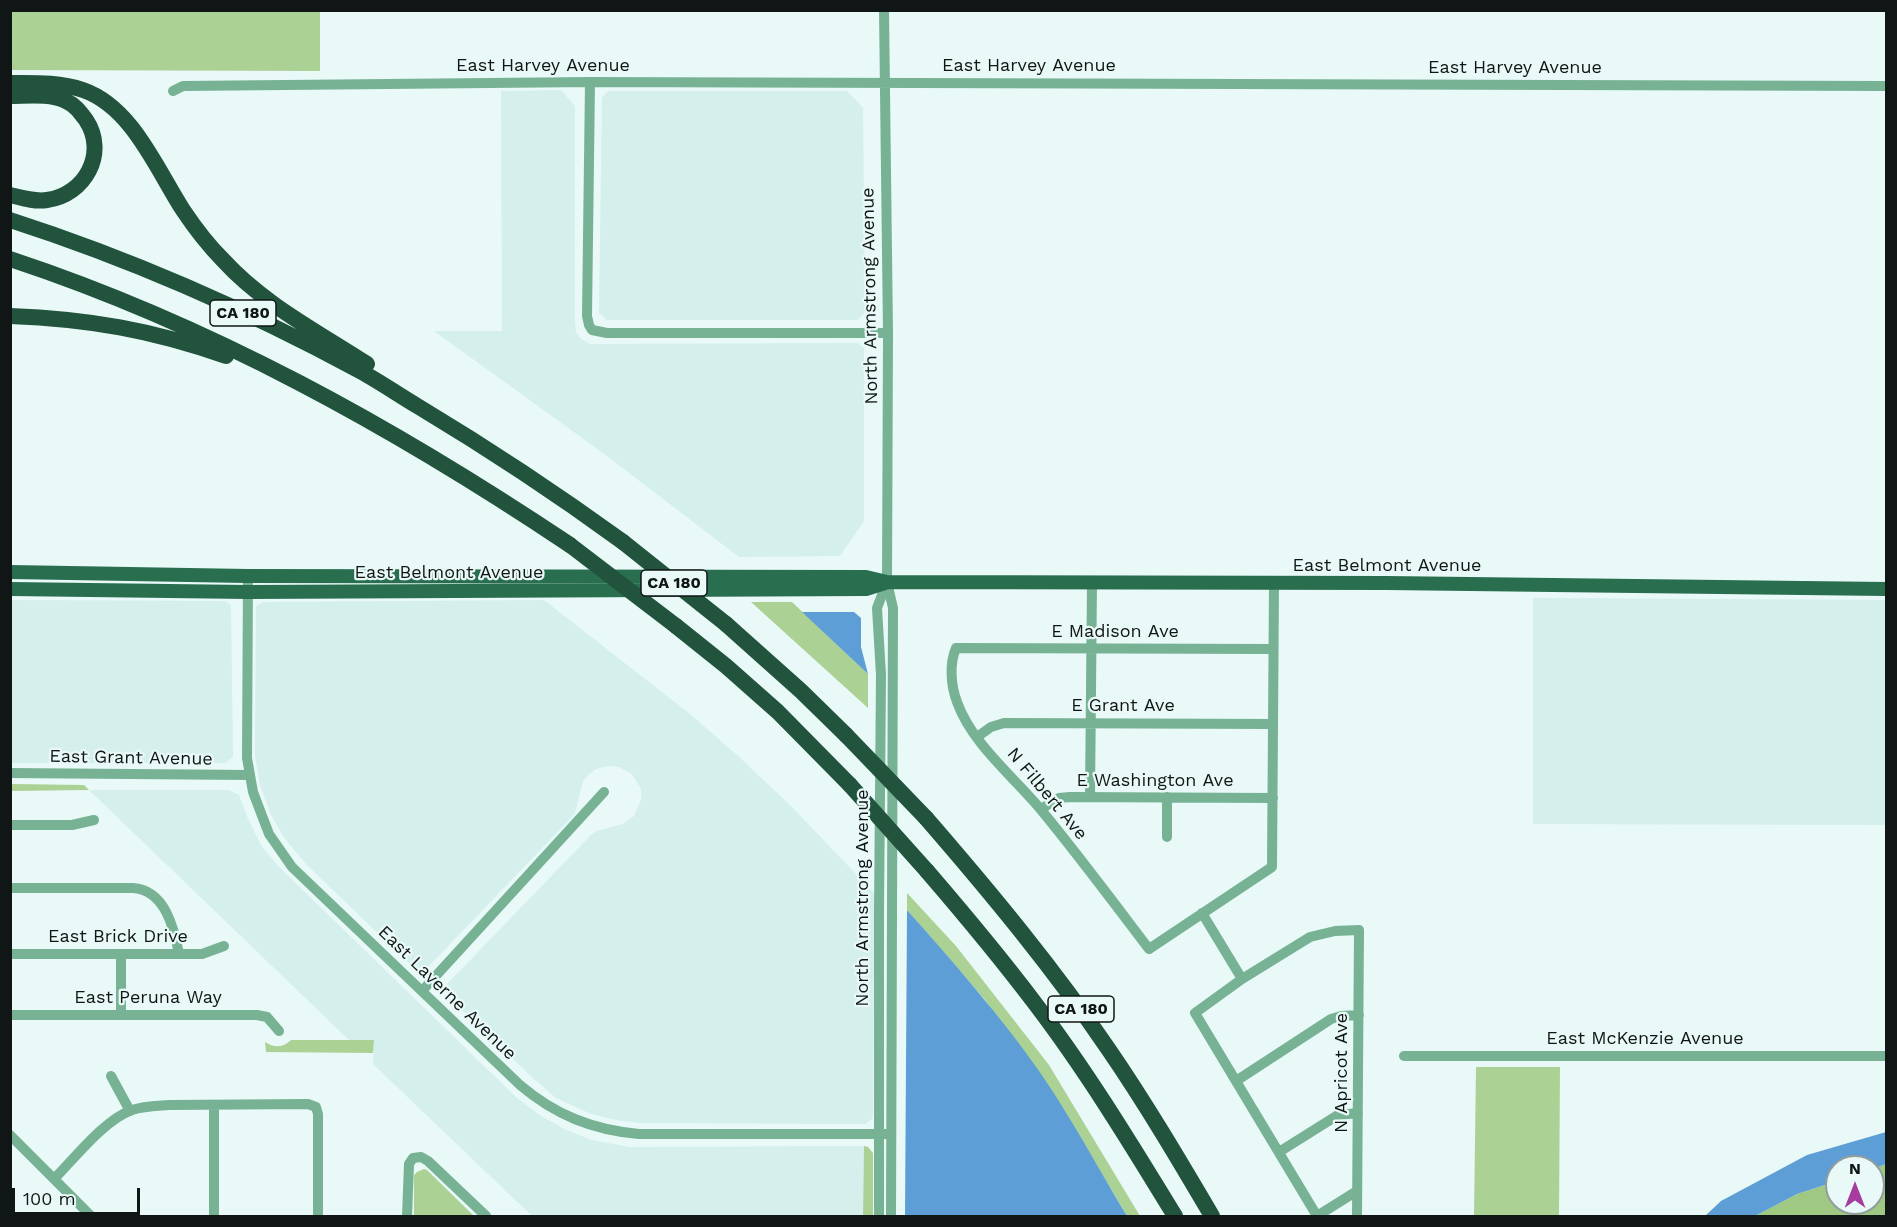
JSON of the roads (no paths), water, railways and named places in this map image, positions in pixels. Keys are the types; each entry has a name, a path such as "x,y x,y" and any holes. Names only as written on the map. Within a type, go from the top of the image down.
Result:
{"highway":[{"path":"10,83 71,86 113,106 132,127 198,231 223,261 278,306 421,400 463,433"},
{"path":"10,96 51,97 67,101 75,106 89,125 94,141 90,171 72,191 45,201 10,195"},
{"name":"CA 180","path":"10,220 150,272 246,314 362,372 463,433 541,484 623,542 726,624 846,735 926,818 1004,908 1082,1011 1140,1096 1212,1216"},
{"name":"CA 180","path":"10,259 73,281 190,329 255,360 356,414 461,475 570,544 726,666 778,712 886,823 984,939 1047,1020 1096,1090 1175,1216"},
{"path":"10,316 110,325 186,343 227,357 356,414"}],"main road":[{"name":"East Belmont Avenue","path":"10,572 248,576 866,577 887,582 1887,589"},
{"name":"East Belmont Avenue","path":"10,589 248,592 866,589 887,582"}],"street":[{"name":"North Armstrong Avenue","path":"884,10 888,333 887,582 893,608 891,1216"},
{"name":"East Harvey Avenue","path":"173,91 183,86 590,81 1887,86"},
{"path":"590,81 587,316 592,330 607,333 888,333"},
{"name":"East Laverne Avenue","path":"248,576 247,758 253,792 269,834 292,867 527,1092 565,1115 601,1129 639,1134 891,1134"},
{"name":"North Armstrong Avenue","path":"879,1216 881,675 877,608 887,582"},
{"path":"1090,797 1092,583"},
{"path":"1274,583 1272,867 1202,913 1242,979 1195,1013 1317,1216 1358,1191"},
{"name":"E Madison Ave","path":"957,648 1274,649"},
{"name":"N Filbert Ave","path":"957,648 952,664 954,691 967,723 1041,809 1149,949 1202,913"},
{"name":"E Grant Ave","path":"977,737 991,727 1004,723 1273,724"},
{"name":"East Grant Avenue","path":"10,773 250,776"},
{"path":"422,991 604,792"},
{"path":"1167,797 1167,837"},
{"name":"E Washington Ave","path":"1041,809 1059,798 1273,798"},
{"path":"10,825 72,825 94,820"},
{"path":"10,888 133,888 149,892 166,911 179,954"},
{"name":"N Apricot Ave","path":"1242,979 1310,937 1335,931 1359,930 1357,1216"},
{"name":"East Brick Drive","path":"10,954 202,954 224,946"},
{"path":"120,954 121,1015"},
{"name":"East Peruna Way","path":"10,1015 257,1015 267,1017 279,1031"},
{"path":"1236,1081 1331,1019 1359,1015"},
{"name":"East McKenzie Avenue","path":"1404,1056 1887,1056"},
{"path":"111,1076 129,1111"},
{"path":"54,1179 107,1125 129,1111 169,1104 309,1104 316,1107 318,1114 318,1216"},
{"path":"213,1216 214,1105"},
{"path":"1279,1152 1338,1115 1358,1113"},
{"path":"10,1135 91,1216"},
{"path":"407,1216 409,1164 413,1158 421,1157 486,1216"}],"water":[{"path":"802,612 854,612 861,618 861,647 868,674"},
{"path":"907,910 1024,1050 1051,1088 1127,1216 905,1216"},
{"path":"1886,1132 1886,1164 1885,1155 1825,1155 1825,1185 1797,1194 1755,1216 1705,1216 1721,1201 1807,1155"}]}
